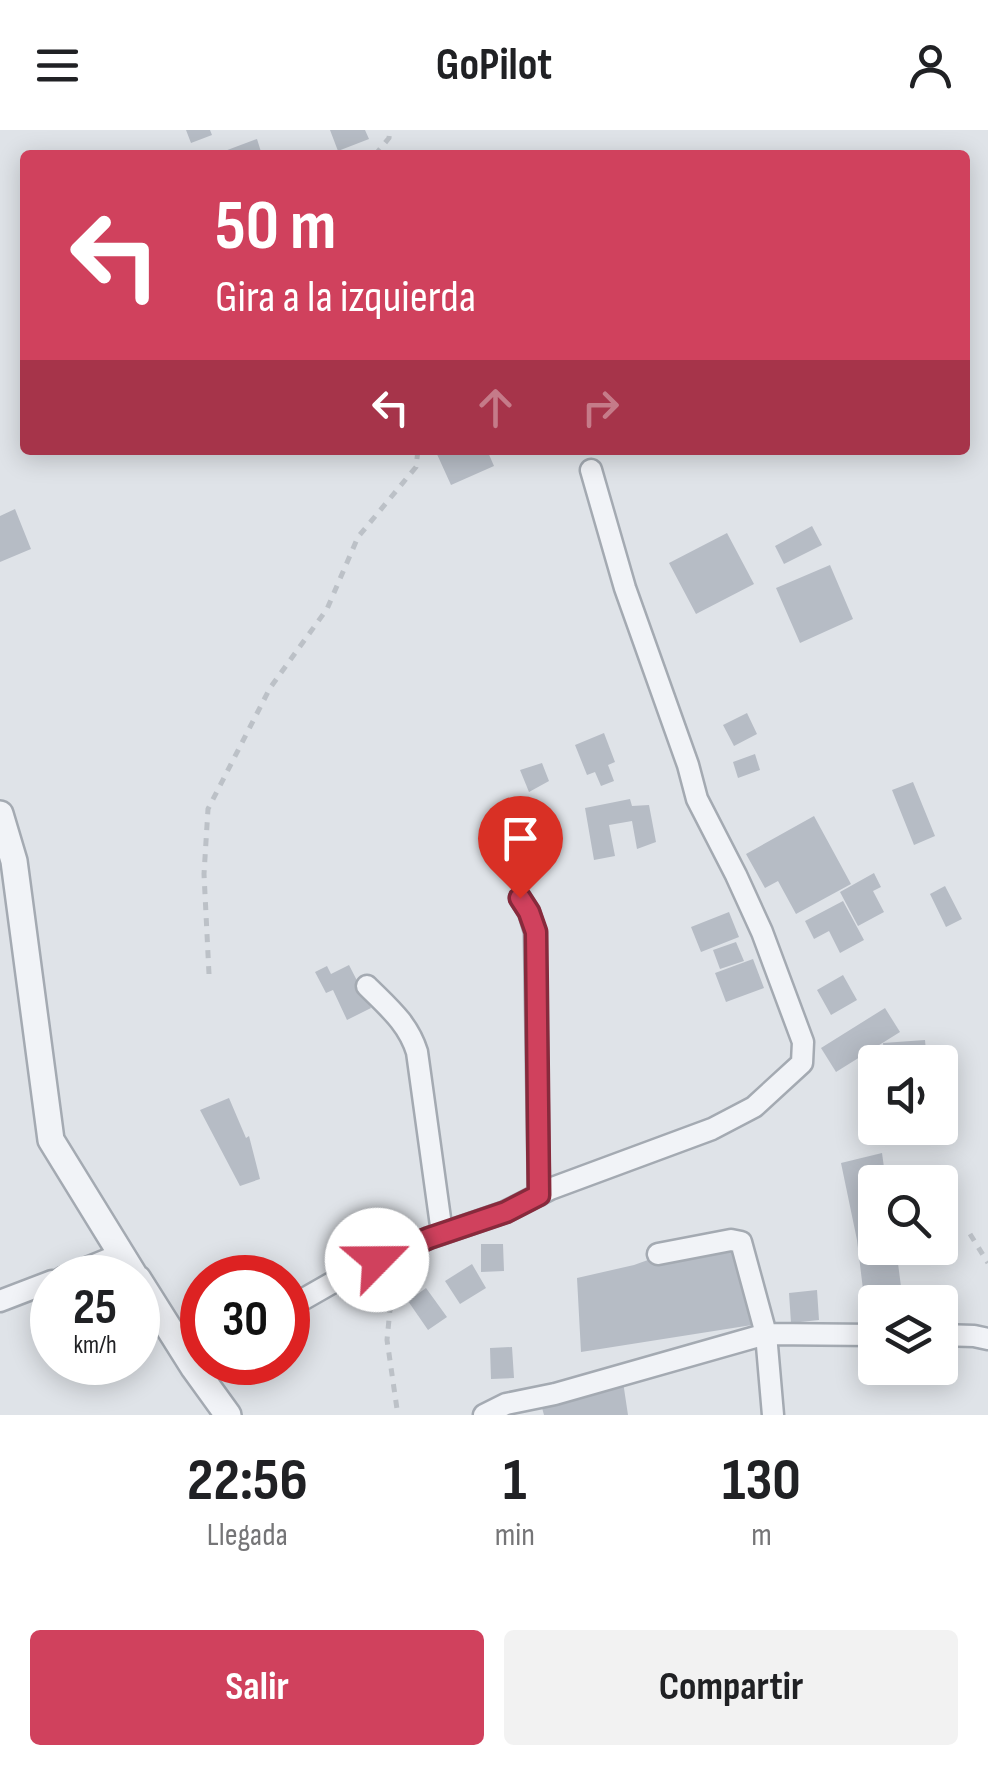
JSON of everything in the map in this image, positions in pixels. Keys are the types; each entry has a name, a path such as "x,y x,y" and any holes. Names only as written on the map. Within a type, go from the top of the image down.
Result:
{"street":[{"path":"310,1295 351,1272 442,1233 506,1212 539,1195 726,1122 754,1108 802,1063 803,1042 762,932 697,800 624,588 592,470"},
{"path":"0,814 14,860 51,1140 121,1254"},
{"path":"520,898 536,932 539,1195"},
{"path":"367,986 411,1034 442,1233"},
{"path":"658,1254 731,1240 741,1242 766,1334 773,1415"},
{"path":"0,1301 30,1289"},
{"path":"160,1310 180,1338"},
{"path":"484,1415 506,1404 556,1394 766,1334 858,1335"},
{"path":"958,1336 988,1340"},
{"path":"211,1385 228,1415"}],"path":[{"path":"209,974 204,874 208,809 270,688 327,609 358,537 416,466 417,455"},
{"path":"970,1234 988,1263"},
{"path":"351,1272 392,1289 387,1340 395,1415"}],"building":[{"path":"186,130 210,130 212,135 191,143"},
{"path":"330,130 365,130 369,139 338,150"},
{"path":"257,139 260,150 227,150"},
{"path":"437,455 489,455 494,466 451,485"},
{"path":"15,509 31,549 0,562 0,516"},
{"path":"812,526 822,545 784,564 775,546"},
{"path":"727,533 754,584 696,614 669,563"},
{"path":"830,565 853,619 800,643 776,588"},
{"path":"747,713 757,734 734,746 723,725"},
{"path":"604,733 615,762 608,765 614,781 601,786 595,772 587,775 575,745"},
{"path":"755,754 760,770 738,778 733,762"},
{"path":"542,763 549,781 529,792 520,770"},
{"path":"913,782 935,836 914,845 892,790"},
{"path":"630,799 632,806 649,805 656,842 637,849 632,821 609,825 615,856 594,860 585,808"},
{"path":"814,816 851,884 796,914 778,881 765,888 746,854"},
{"path":"874,873 881,887 873,891 884,912 858,926 840,892"},
{"path":"945,886 962,919 946,927 930,894"},
{"path":"843,901 864,940 840,953 829,931 814,939 805,921"},
{"path":"729,912 739,937 701,952 691,927"},
{"path":"736,942 744,961 720,969 713,950"},
{"path":"753,959 764,988 726,1002 715,973"},
{"path":"349,965 371,1008 347,1020 333,990 326,993 315,972 327,966 331,974"},
{"path":"843,975 857,1000 831,1015 817,990"},
{"path":"885,1008 900,1032 879,1045 858,1045 858,1058 836,1072 821,1048"},
{"path":"925,1040 925,1045 883,1045"},
{"path":"229,1098 246,1138 249,1136 260,1179 240,1186 200,1110"},
{"path":"882,1153 884,1165 858,1165 858,1248 857,1240 841,1163"},
{"path":"741,1242 747,1261 752,1325 581,1352 577,1278 673,1251"},
{"path":"481,1244 503,1244 504,1271 481,1272"},
{"path":"472,1264 486,1288 460,1304 445,1281"},
{"path":"860,1265 898,1265 901,1285 862,1285"},
{"path":"426,1288 447,1317 428,1330 408,1301"},
{"path":"817,1290 819,1320 791,1323 789,1293"},
{"path":"512,1347 514,1378 491,1379 490,1348"},
{"path":"622,1375 628,1415 544,1415 539,1397"}],"route":[{"path":"377,1260 506,1212 539,1195 536,932 520,898"}]}
